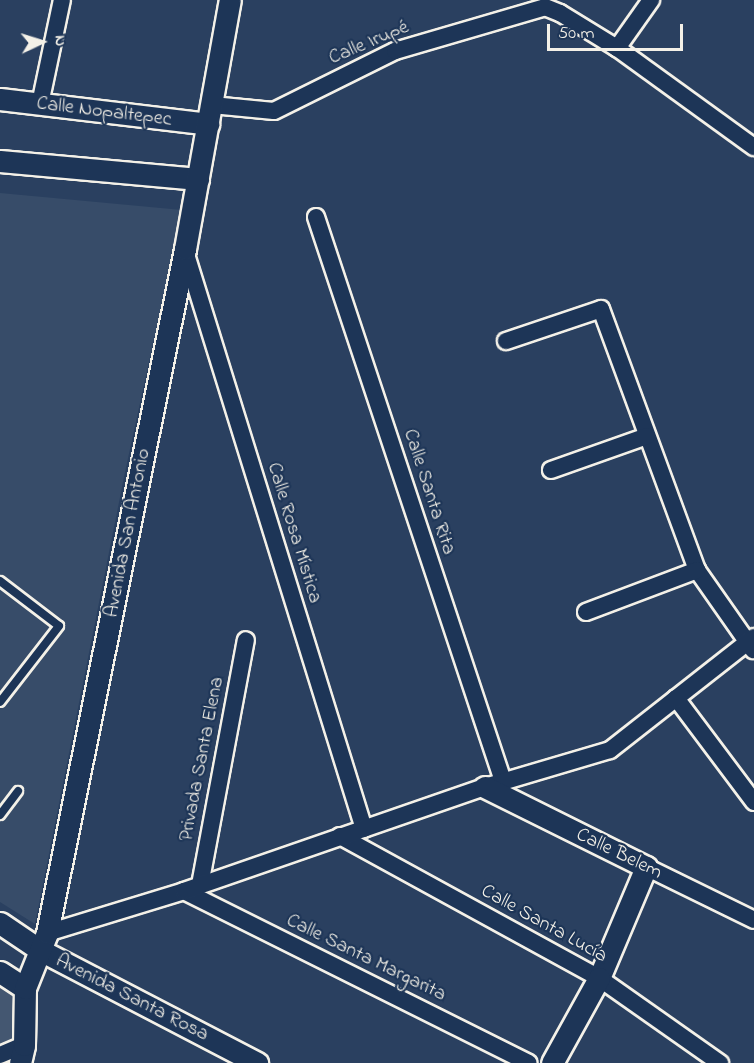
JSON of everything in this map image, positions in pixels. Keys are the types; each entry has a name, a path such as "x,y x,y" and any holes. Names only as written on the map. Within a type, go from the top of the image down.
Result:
{"street":[{"path":"40,104 62,0"},
{"name":"Avenida San Antonio","path":"22,1054 25,988 43,942 198,179 230,0"},
{"path":"617,48 651,0"},
{"name":"Calle Irupé","path":"210,115 274,111 395,51 545,7 560,13 617,48 754,147"},
{"name":"Calle Nopaltepec","path":"0,99 40,104 210,115"},
{"path":"0,161 198,179"},
{"name":"Calle Santa Rita","path":"316,217 494,784"},
{"name":"Calle Rosa Mística","path":"184,249 364,829"},
{"path":"43,942 340,836 494,784 610,750 676,698 752,643 697,570 601,309 506,341"},
{"path":"551,470 647,436"},
{"path":"586,612 697,570"},
{"name":"Privada Santa Elena","path":"192,888 246,640"},
{"path":"676,698 754,802"},
{"name":"Calle Belem","path":"494,784 646,867 754,920"},
{"name":"Calle Santa Lucía","path":"340,836 599,978 720,1063"},
{"path":"552,1063 599,978 646,867"},
{"name":"Calle Santa Margarita","path":"192,888 529,1063"},
{"name":"Avenida Santa Rosa","path":"0,923 43,942 257,1063"},
{"path":"0,972 25,988"},
{"path":"0,1055 22,1054"}],"lane":[{"path":"0,581 59,626 0,702"},
{"path":"0,814 18,791"}],"shaded area":[{"path":"0,193 182,210 125,472 35,924 0,902"},
{"path":"0,984 18,995 15,1046 0,1052"}]}
